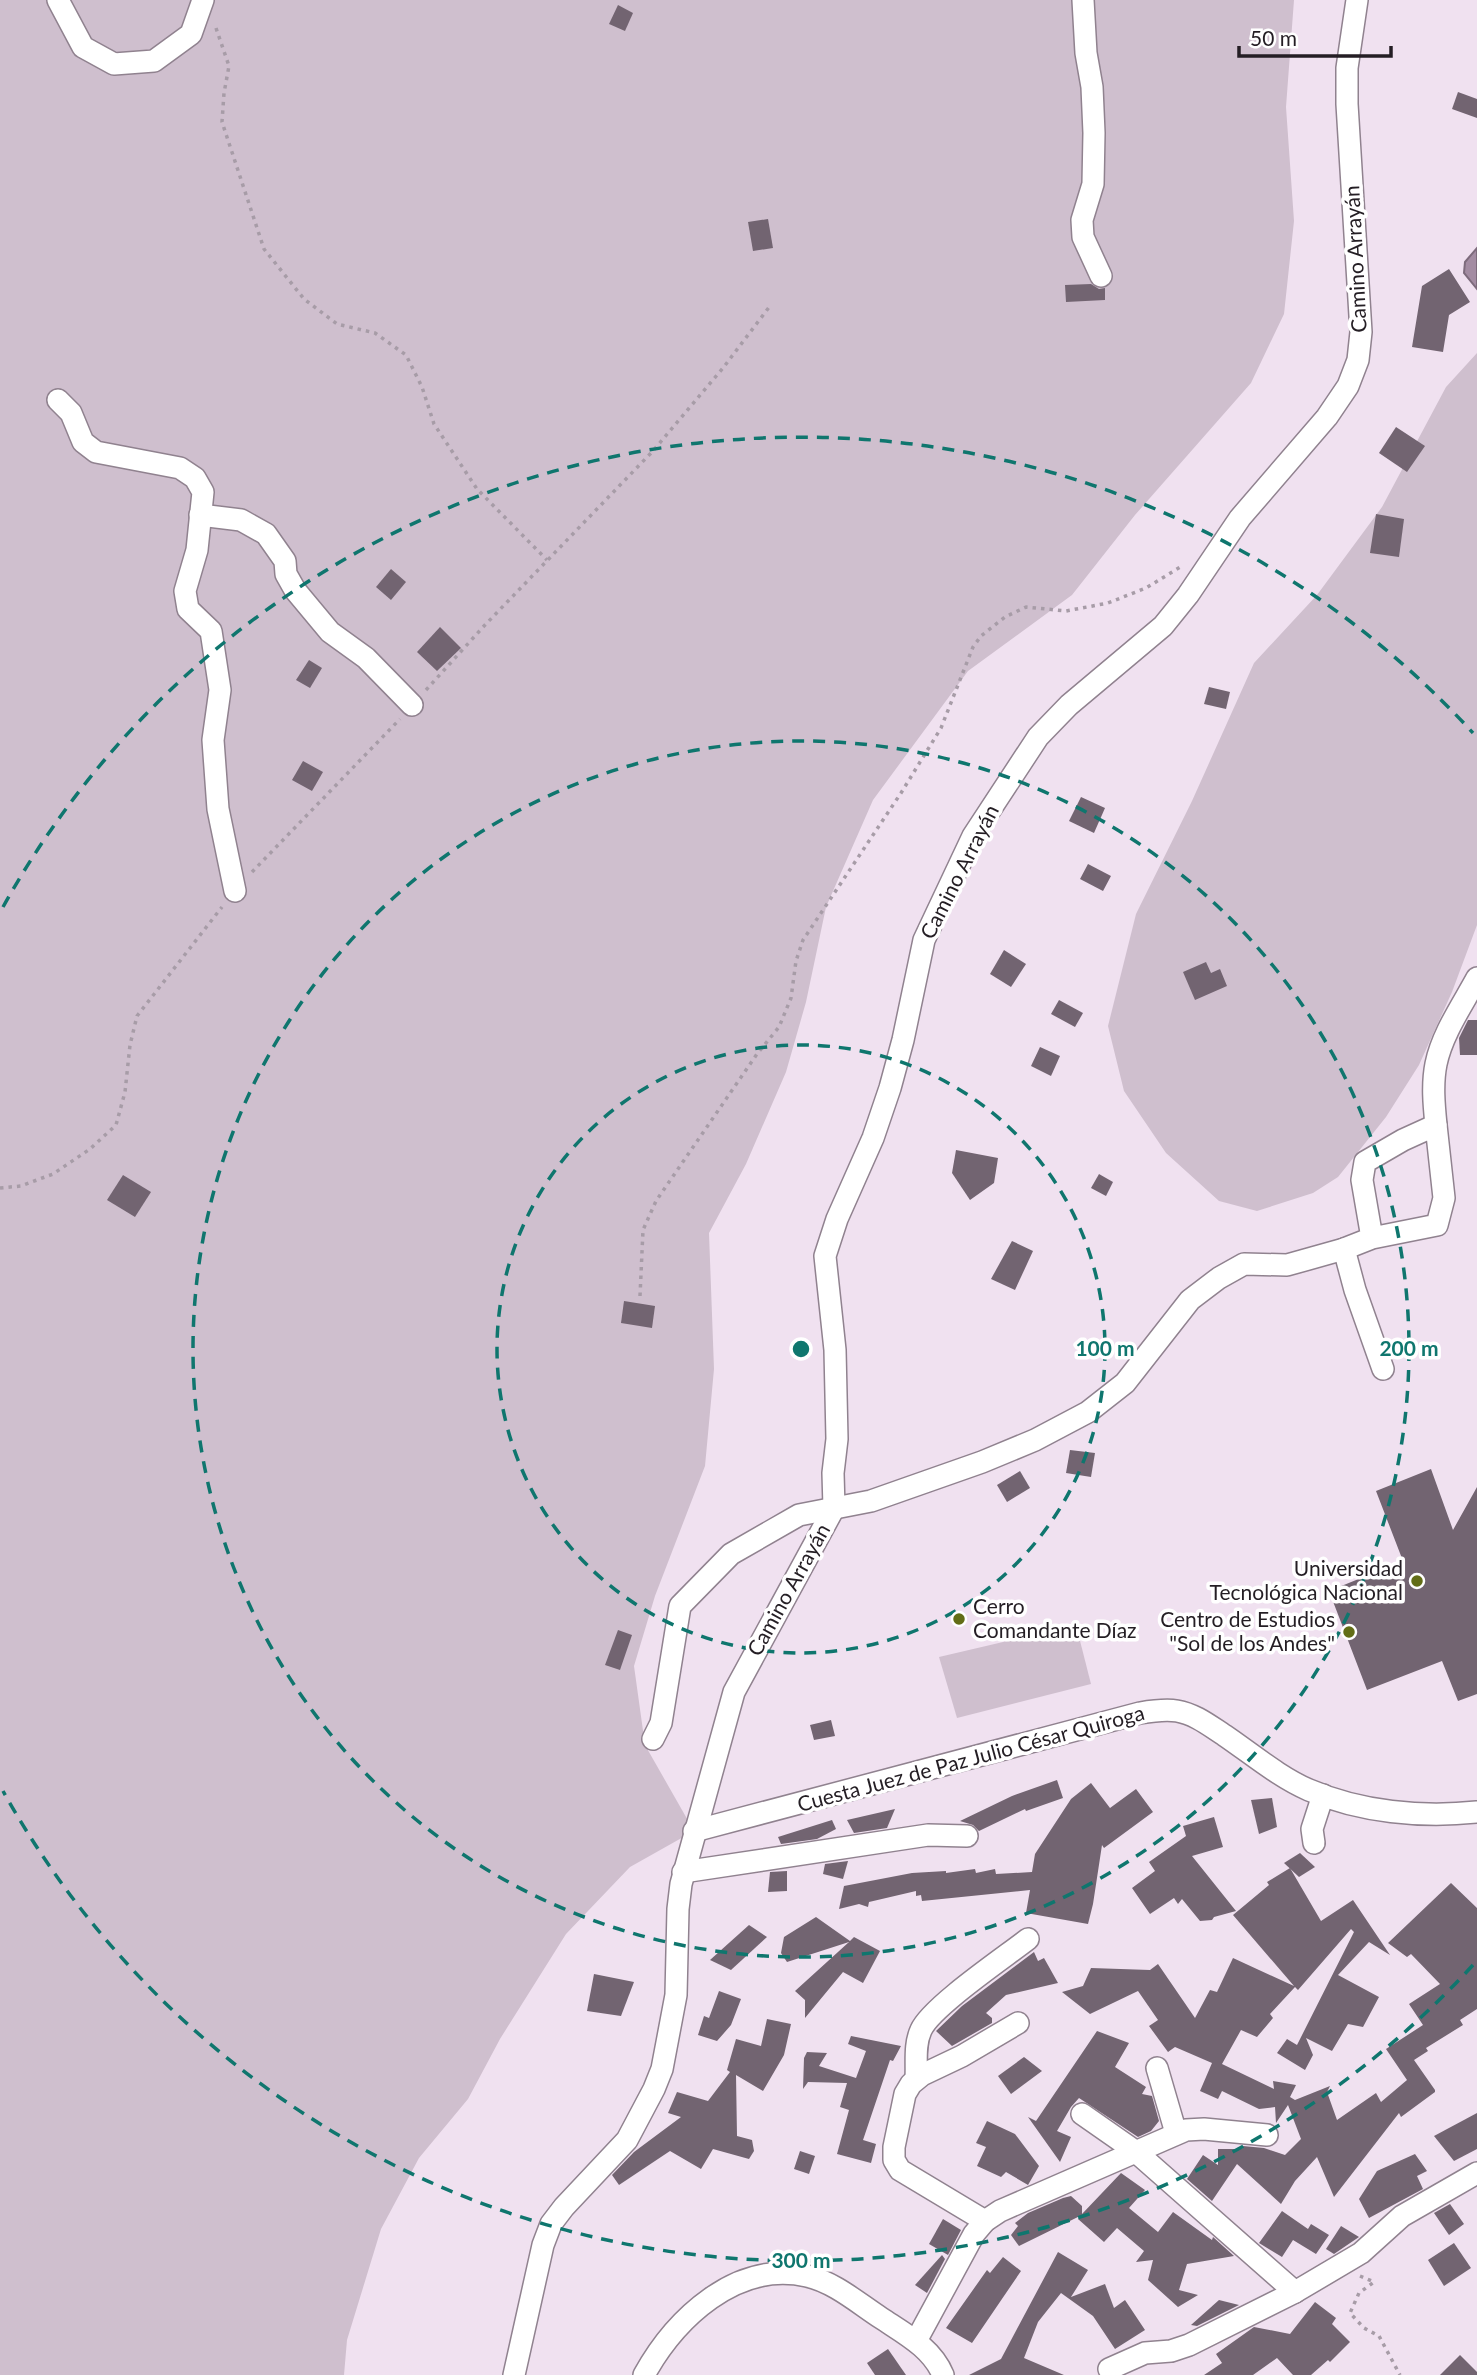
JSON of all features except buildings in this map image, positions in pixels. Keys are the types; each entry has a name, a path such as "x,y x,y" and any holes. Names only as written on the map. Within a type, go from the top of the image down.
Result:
{"street":[{"path":"58,0 83,47 114,64 154,61 191,34 203,0"},
{"path":"1083,0 1094,133 1093,184 1082,220 1083,237 1101,276"},
{"name":"Camino Arrayán","path":"514,2375 543,2245 551,2224 627,2140 654,2090 662,2069 676,1995 678,1909 683,1872 734,1692 834,1508 835,1350 825,1256 837,1219 873,1138 890,1088 924,940 973,836 1038,737 1069,705 1163,626 1188,595 1240,518 1327,417 1348,386 1358,360 1361,332 1347,68 1357,0"},
{"path":"58,400 71,413 83,442 96,452 180,468 195,478 203,492 197,550 185,591 188,609 211,631 220,690 214,740 218,809 235,891"},
{"path":"200,515 241,520 265,534 285,561 286,574 295,590 330,632 366,658 412,705"},
{"path":"653,1739 661,1723 680,1605 731,1554 799,1516 871,1502 982,1462 1035,1440 1088,1412 1125,1383 1190,1300 1219,1278 1244,1264 1287,1265 1372,1238 1437,1225 1444,1198 1433,1093 1436,1062 1477,978"},
{"path":"1372,1238 1362,1180 1365,1162 1436,1125"},
{"path":"1344,1249 1355,1290 1383,1369"},
{"name":"Cuesta Juez de Paz Julio César Quiroga","path":"694,1831 1152,1711 1177,1712 1198,1719 1294,1782 1323,1795 1368,1807 1412,1813 1477,1812"},
{"path":"1314,1843 1312,1829 1323,1795"},
{"path":"683,1872 928,1835 967,1836"},
{"path":"916,2079 917,2042 925,2023 942,2006 1028,1939"},
{"path":"985,2221 904,2174 896,2165 894,2147 905,2094 916,2079 1018,2023"},
{"path":"1157,2068 1176,2133"},
{"path":"1082,2114 1135,2151 1295,2292"},
{"path":"916,2341 974,2234 985,2221 1000,2211 1176,2133 1205,2129 1267,2135"},
{"path":"1108,2369 1145,2353 1171,2351 1189,2345 1295,2292 1361,2253 1402,2216 1477,2173"},
{"path":"644,2375 667,2340 697,2308 741,2282 776,2274 807,2276 821,2281 916,2341 933,2357 943,2375"}],"path":[{"path":"213,22 229,66 223,93 222,122 264,249 303,299 337,324 375,333 406,355 422,387 434,424 477,489 547,560"},
{"path":"0,1188 22,1186 53,1174 90,1149 116,1125 125,1092 130,1045 137,1016 235,891 652,452 723,368 770,306"},
{"path":"640,1296 643,1230 656,1201 757,1054 779,1027 791,998 796,961 803,940 901,793 940,728 973,647 981,636 1005,617 1026,607 1066,611 1108,603 1146,588 1192,560"},
{"path":"1358,2276 1374,2282 1359,2293 1350,2313 1364,2329 1379,2336 1400,2375"}],"shaded area":[{"path":"0,0 1294,0 1286,107 1294,221 1284,314 1251,383 1135,515 1072,595 968,671 873,800 826,907 806,1002 786,1072 746,1164 709,1233 714,1369 705,1466 655,1596 634,1666 645,1745 694,1831 630,1867 566,1934 500,2039 468,2099 419,2158 381,2229 347,2340 344,2375 0,2375"},
{"path":"1477,248 1477,289 1464,273 1465,262"},
{"path":"1477,353 1477,925 1452,992 1419,1065 1386,1117 1338,1177 1313,1193 1257,1211 1219,1201 1166,1153 1124,1091 1108,1026 1136,914 1192,801 1254,663 1317,595 1382,507 1446,387"},
{"path":"1076,1625 1091,1684 957,1718 939,1657"}],"place":[{"name":"Universidad Tecnológica Nacional","path":"1417,1581"},
{"name":"Cerro Comandante Díaz","path":"959,1619"},
{"name":"Centro de Estudios \"Sol de los Andes\"","path":"1349,1632"}]}
